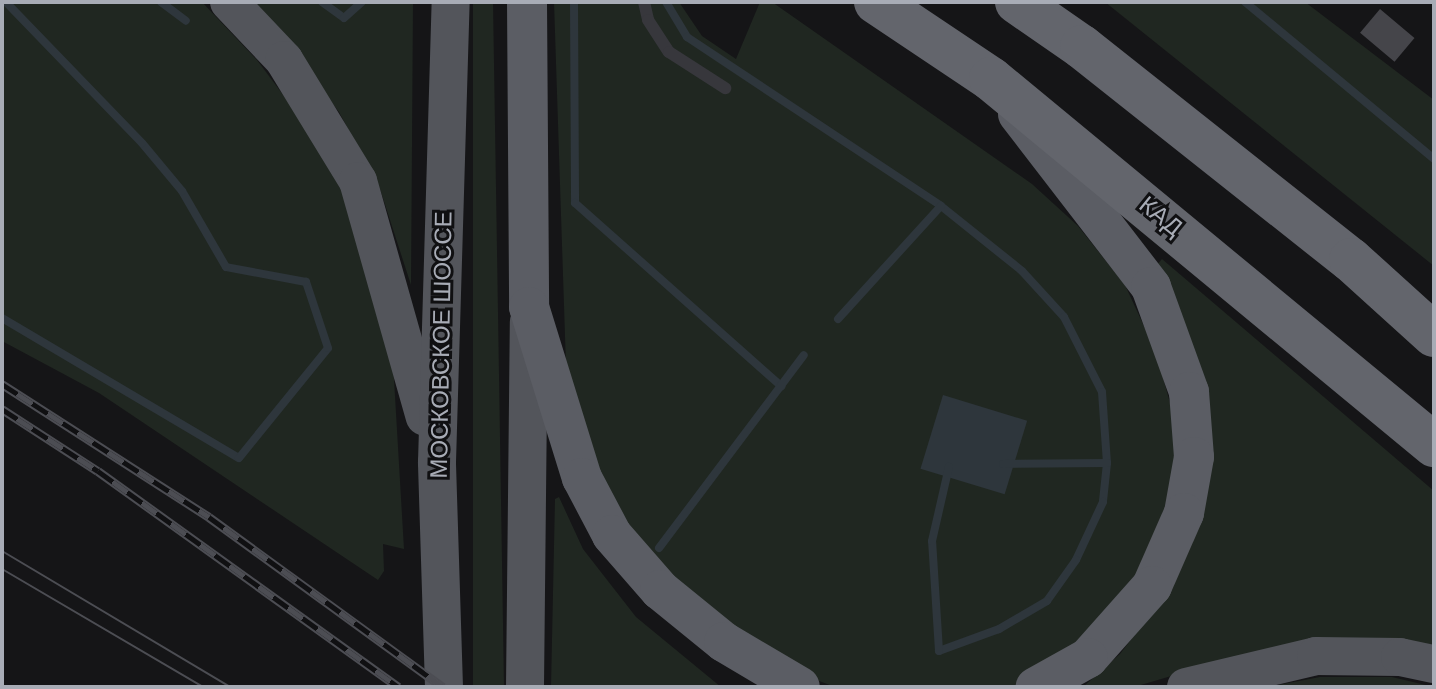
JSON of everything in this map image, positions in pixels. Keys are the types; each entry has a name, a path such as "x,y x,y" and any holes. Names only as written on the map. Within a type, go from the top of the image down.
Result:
{"highway":[{"path":"527,2 529,307 582,478 612,535 687,615 800,687"},
{"name":"КАД","path":"876,2 991,79 1434,445"},
{"path":"1017,2 1082,47 1351,260 1434,335"},
{"path":"991,79 1151,287 1189,392 1194,457 1184,513 1152,586 1088,658 1036,687"},
{"path":"1351,260 1434,291"}],"main road":[{"path":"229,2 284,60 358,181 392,286 437,462"},
{"name":"МОСКОВСКОЕ ШОССЕ","path":"444,687 437,462 451,2"},
{"path":"525,687 529,307"},
{"path":"1186,687 1316,656 1400,657 1434,664"}],"lane":[{"path":"644,2 648,20 669,52 725,88"}],"shaded area":[{"path":"2,2 202,2 257,60 317,140 349,206 393,362 404,549 383,544 384,571 378,580 99,393 2,341"},
{"path":"254,2 413,2 411,285 380,189 339,112"},
{"path":"473,2 493,2 504,687 473,687"},
{"path":"554,2 679,2 702,36 736,59 760,2 772,2 1032,184 1078,226 1125,285 1156,352 1173,414 1175,468 1165,520 1146,564 1065,659 1012,687 835,687 793,671 708,614 612,512 566,366"},
{"path":"1105,2 1305,2 1434,100 1434,266"},
{"path":"1162,259 1434,491 1434,648 1229,659 1134,687 1083,687 1120,654 1155,608 1195,519 1155,267"},
{"path":"943,395 1027,421 1005,494 920,469"},
{"path":"559,497 583,549 636,617 721,687 551,687 555,499"},
{"path":"1320,677 1392,677 1434,687 1268,687"}],"building":[{"path":"1380,9 1414,38 1395,62 1360,33"}],"waterway":[{"path":"2,318 239,458 328,348 306,282 226,267 182,191 142,143 6,2"},
{"path":"161,2 186,21"},
{"path":"322,2 344,18 362,2"},
{"path":"574,2 575,203 781,386"},
{"path":"666,2 687,37 941,206 1022,271 1064,317 1102,392 1107,463 1103,502 1076,560 1047,601 999,629 939,651 932,541 949,467"},
{"path":"1245,2 1434,159"},
{"path":"838,319 941,206"},
{"path":"659,548 804,355"},
{"path":"1003,464 1107,463"}],"tram line":[{"path":"2,551 230,687"},
{"path":"2,569 203,687"}],"railway":[{"path":"2,384 209,517 443,687"},
{"path":"2,409 98,471 399,687"}]}
